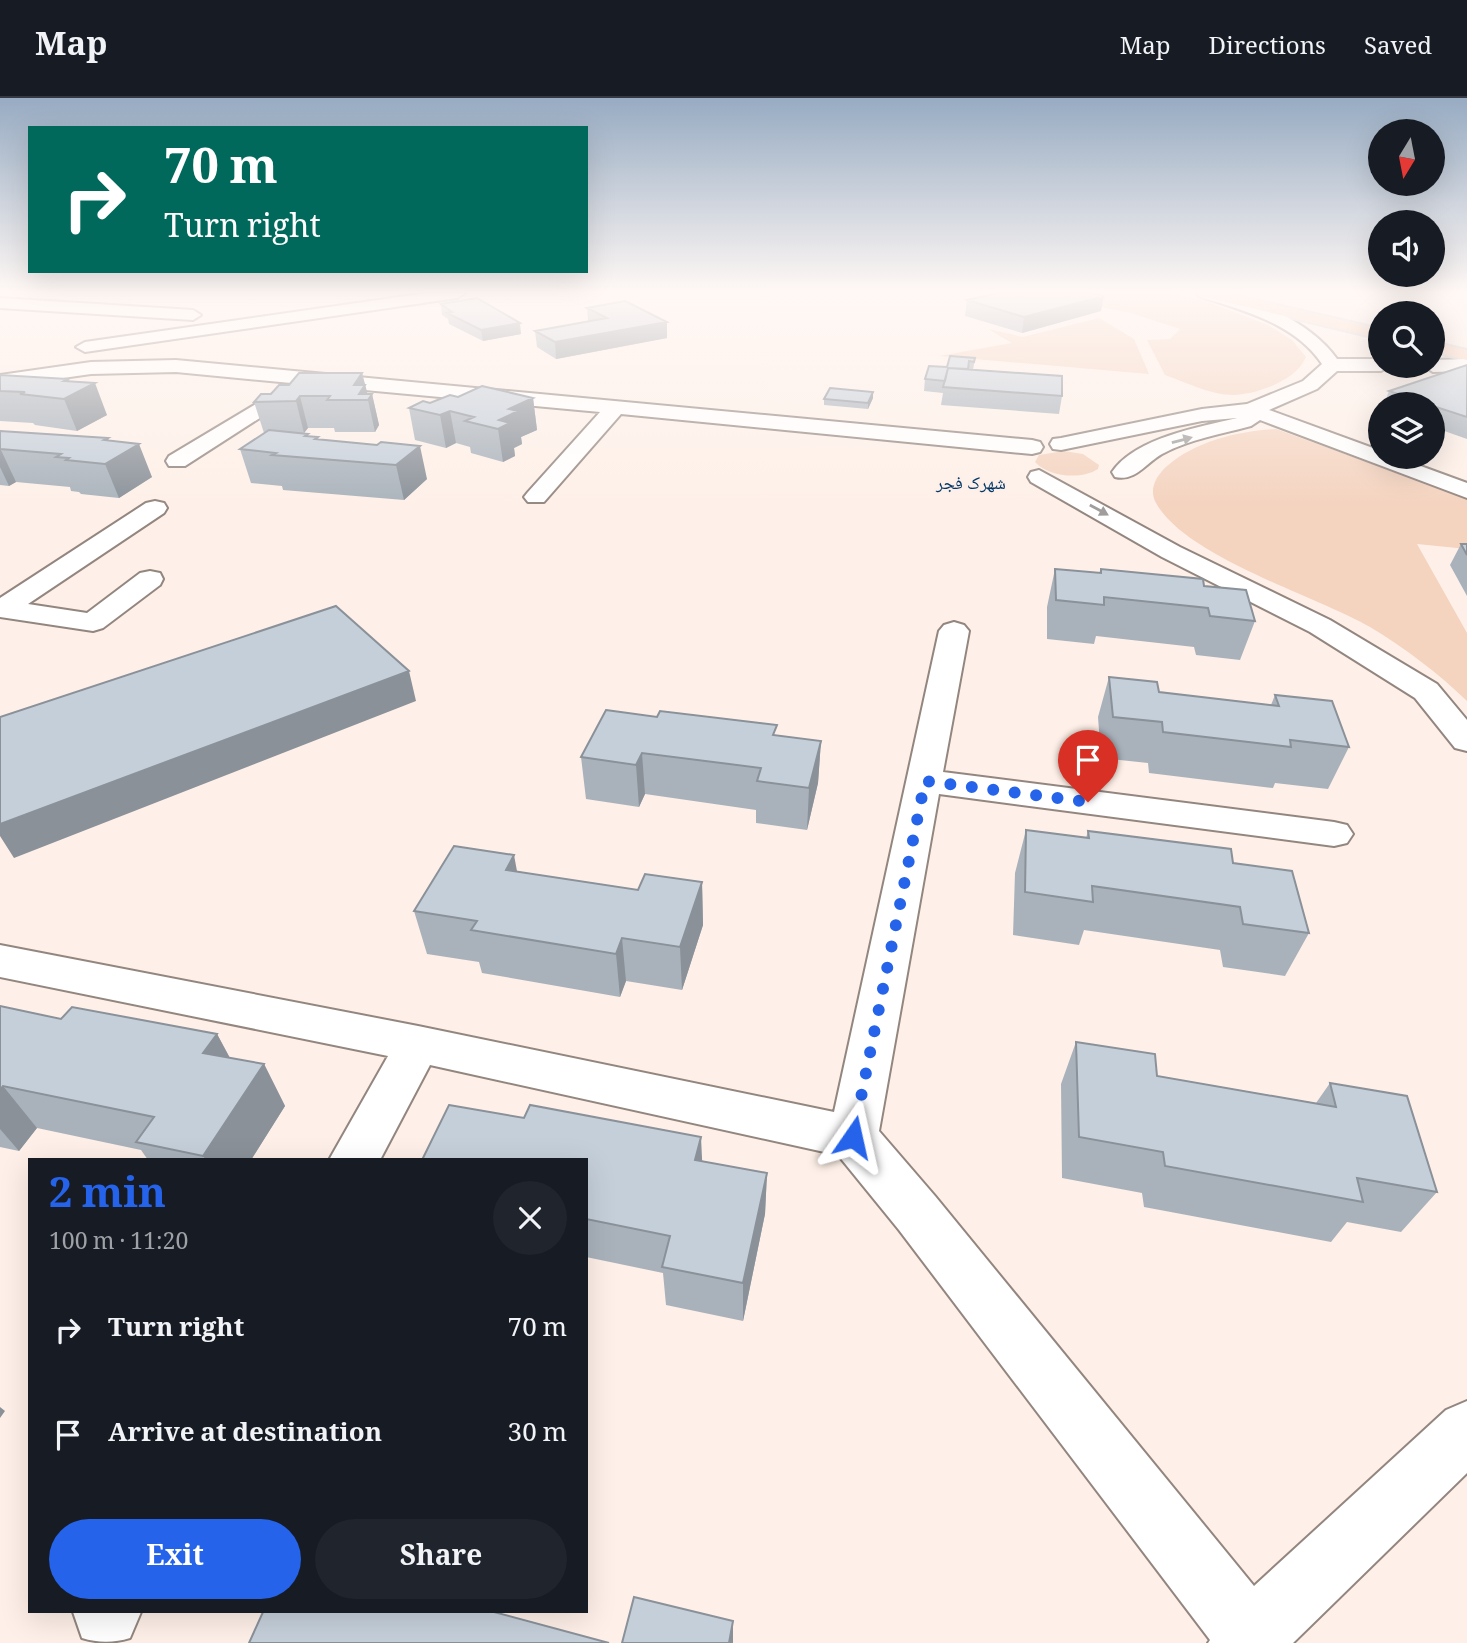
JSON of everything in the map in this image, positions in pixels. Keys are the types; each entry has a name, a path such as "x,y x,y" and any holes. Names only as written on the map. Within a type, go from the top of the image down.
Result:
{"street":[{"path":"0,381 90,368 176,366 1031,447 1061,444 1202,415 1251,410 1310,385 1332,365"},
{"path":"1445,366 1464,365"},
{"path":"177,461 313,378"},
{"path":"536,497 616,407"},
{"path":"1117,486 1152,451 1169,443 1244,422 1254,415 1251,410"},
{"path":"1251,410 1467,491"},
{"path":"927,436 995,457 1033,474 1171,552 1320,626 1426,691 1467,741"},
{"path":"1061,444 1107,453 1117,459 1122,465 1117,486"},
{"path":"1031,447 1018,458 1019,464 1033,474 1065,483 1117,486 1154,525 1210,571"},
{"path":"1,609 155,508"},
{"path":"1,609 93,622 149,579"},
{"path":"853,1137 954,631"},
{"path":"925,781 1334,834"},
{"path":"0,961 418,1044 853,1137 917,1213 1246,1640 1467,1431"},
{"path":"355,1158 418,1044"}],"shaded area":[{"path":"1045,365 1145,365 1149,374"},
{"path":"1160,365 1301,365 1274,385 1258,391 1231,395 1207,390 1165,375"},
{"path":"1276,429 1368,462 1368,469 1387,469 1467,498 1467,549 1417,544 1467,633 1467,701 1421,661 1370,627 1223,558 1194,541 1172,523 1154,498 1153,488 1160,474 1178,457 1191,450 1218,439"},
{"path":"1064,451 1083,454 1099,465 1098,469 1083,475 1065,475 1048,471 1035,462 1039,455"}],"building":[{"path":"968,365 968,369 948,368 945,381 925,379 929,366"},
{"path":"1467,365 1467,417 1445,410 1445,392 1389,391 1428,378 1445,378 1445,372"},
{"path":"948,368 1062,376 1062,396 943,387"},
{"path":"299,373 362,373 354,385 365,385 359,394 372,394 368,400 327,400 330,396 300,396 296,401 254,402 261,394 271,394 279,385 289,385"},
{"path":"0,375 95,383 64,399 20,394 25,392 0,391"},
{"path":"482,386 533,398 509,409 518,411 499,420 510,423 498,429 465,421 474,417 450,411 440,415 409,408 423,401 430,403 450,395 458,397"},
{"path":"830,388 873,392 868,403 824,399"},
{"path":"269,430 318,437 315,439 420,446 396,465 272,455 276,453 240,449"},
{"path":"0,431 108,438 104,440 139,444 105,464 56,457 61,454 0,449"},
{"path":"1461,544 1467,544 1467,555"},
{"path":"1055,569 1101,573 1101,569 1203,579 1204,586 1246,590 1255,621 1210,616 1208,608 1104,597 1104,605 1056,600"},
{"path":"336,606 409,671 0,824 0,717"},
{"path":"1109,677 1157,682 1159,692 1279,706 1275,695 1332,701 1349,747 1290,740 1291,747 1163,732 1162,722 1113,717"},
{"path":"606,710 657,717 660,711 777,725 773,735 821,741 809,788 757,781 761,768 642,753 636,765 581,757"},
{"path":"1026,830 1089,838 1088,831 1231,849 1233,863 1292,871 1309,933 1243,924 1240,907 1092,886 1093,902 1025,892"},
{"path":"454,846 514,855 506,870 638,890 645,874 702,882 680,947 622,938 616,954 471,930 477,921 414,911"},
{"path":"0,1006 61,1019 72,1007 217,1034 203,1053 264,1064 203,1156 136,1142 154,1117 3,1086 0,1090"},
{"path":"1076,1042 1155,1054 1157,1076 1336,1107 1330,1083 1407,1096 1437,1192 1357,1178 1363,1202 1165,1166 1163,1152 1079,1137"},
{"path":"449,1105 524,1118 530,1105 701,1137 695,1160 767,1173 743,1283 662,1267 670,1236 588,1219 588,1158 423,1158"},
{"path":"634,1597 733,1621 729,1643 622,1643"},
{"path":"263,1613 498,1613 609,1643 249,1643"}],"district":[{"name":"شهرک فجر","path":"971,483"}],"route":[{"path":"853,1137 925,781 1088,802"}]}
